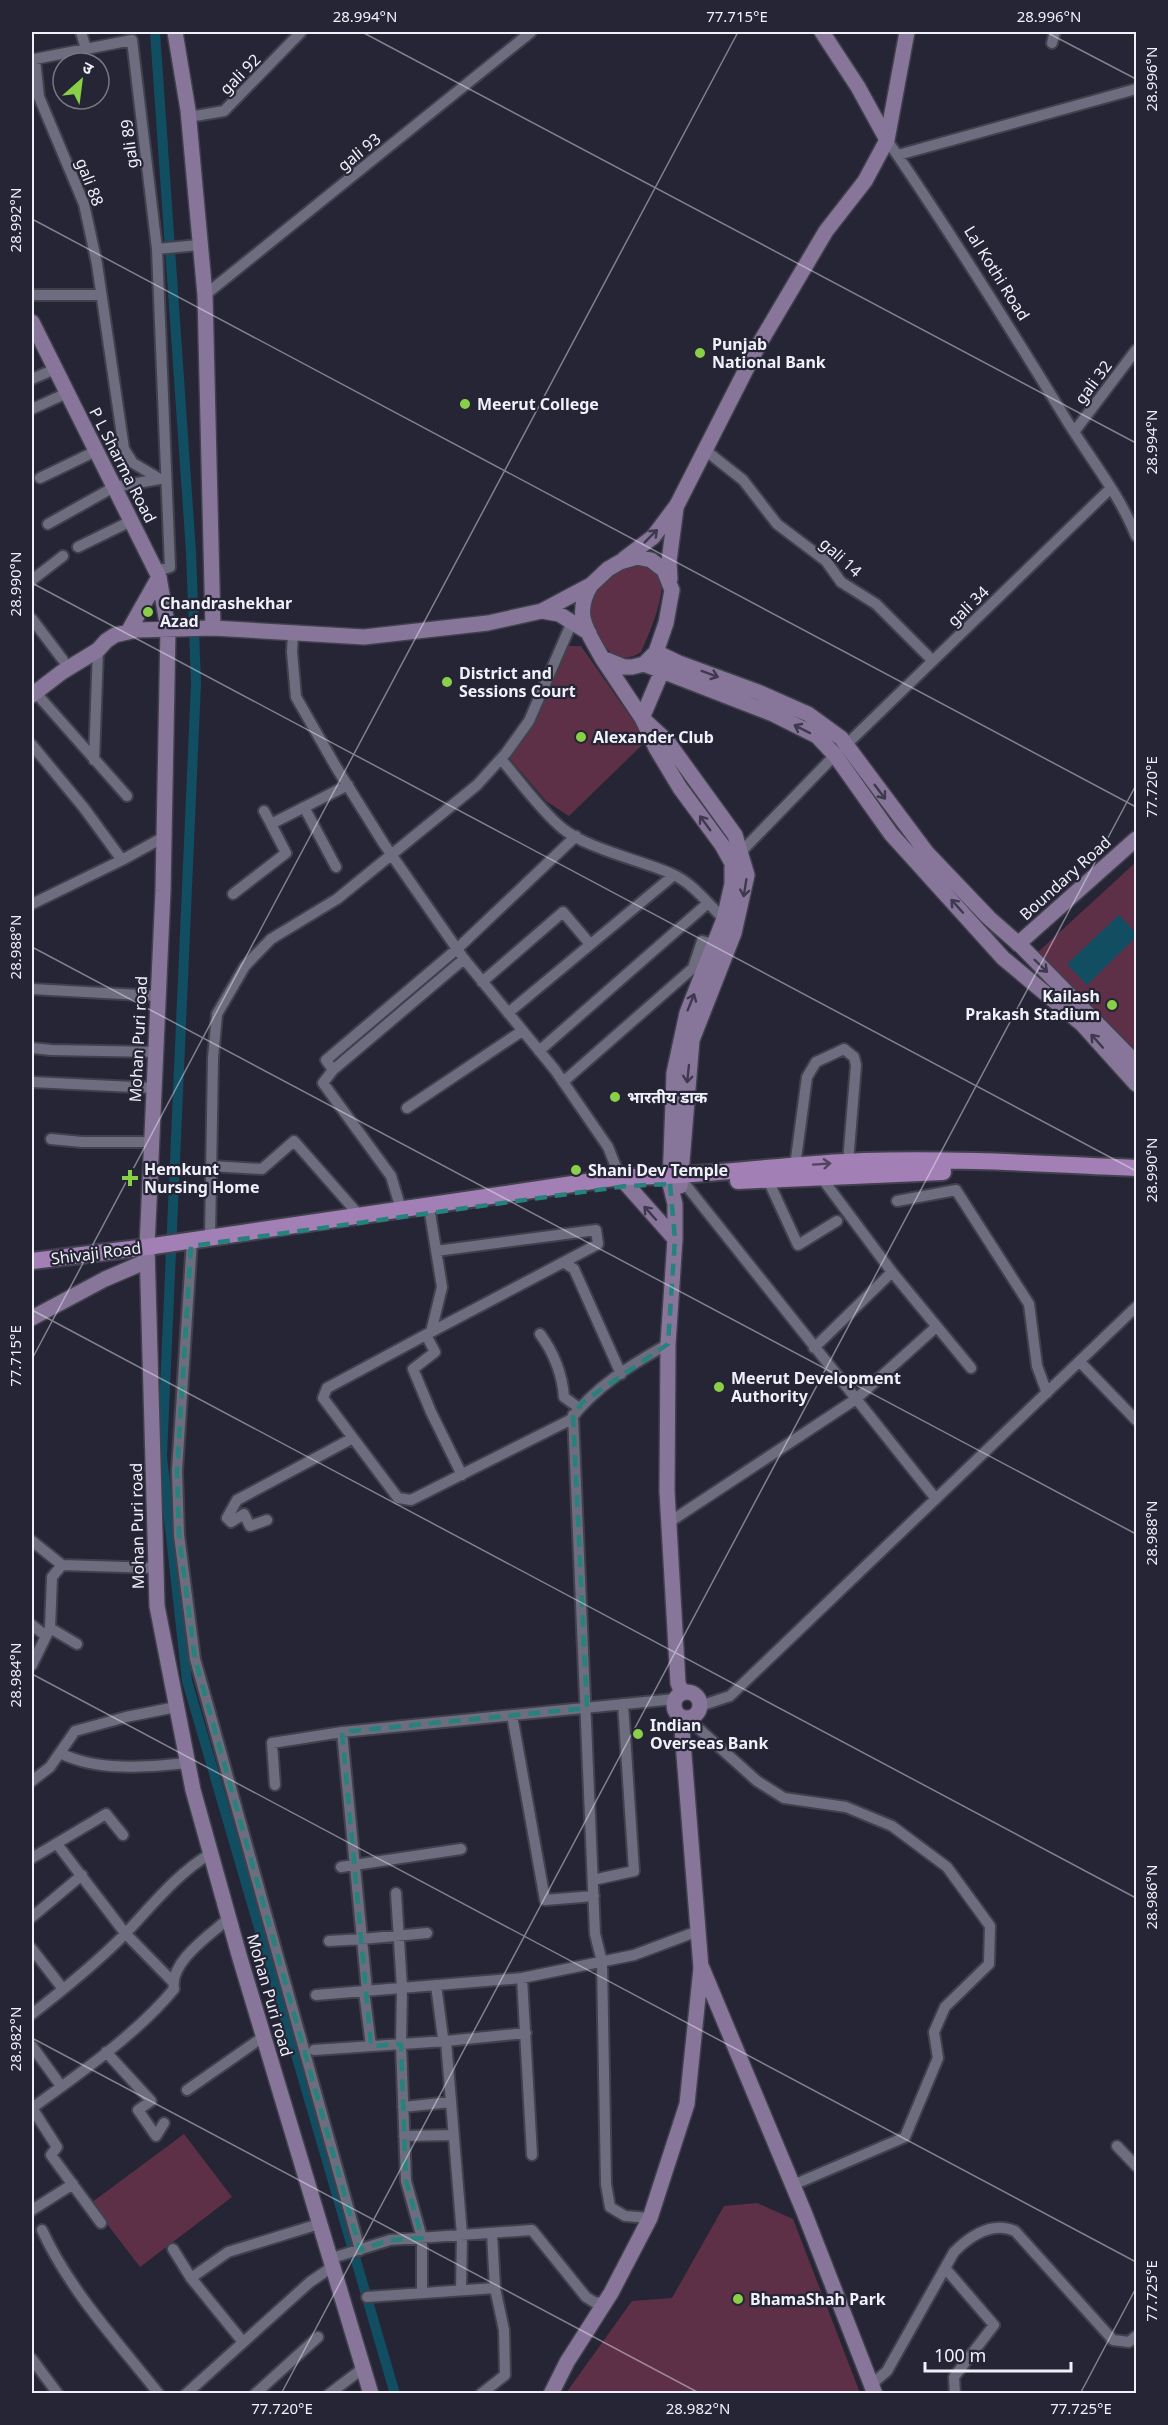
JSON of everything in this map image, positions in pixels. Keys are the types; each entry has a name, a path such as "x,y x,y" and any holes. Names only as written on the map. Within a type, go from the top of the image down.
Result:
{"main road":[{"path":"677,1181 795,1166 848,1162 1010,1162 1137,1168"},
{"path":"32,1267 152,1252 210,1237 264,1233 359,1215 623,1182 768,1180 1017,1170 1137,1180"},
{"path":"190,1243 430,1213 623,1182"},
{"name":"Shivaji Road","path":"32,1261 152,1252"}],"street":[{"path":"81,32 86,49"},
{"path":"175,32 189,117 205,295 208,628"},
{"name":"gali 92","path":"189,117 224,111 301,32"},
{"name":"gali 93","path":"205,295 531,32"},
{"name":"Lal Kothi Road","path":"822,32 858,87 887,140 956,241 1074,432 1126,509 1137,536"},
{"path":"33,690 102,646 115,635 128,632 208,628 364,638 488,623 542,611 591,585 608,569 653,537 677,505 763,337 826,231 865,181 887,140 906,32"},
{"name":"gali 89","path":"86,49 132,40 157,249"},
{"name":"gali 88","path":"86,49 35,59 35,98 84,204 97,264 124,449 133,464 160,480 114,487"},
{"path":"898,155 1137,89"},
{"path":"128,632 158,574 170,567 157,249 199,244"},
{"path":"32,295 101,295"},
{"name":"P L Sharma Road","path":"32,325 158,574 168,629"},
{"name":"gali 32","path":"1074,432 1137,350"},
{"path":"32,379 55,369"},
{"path":"32,408 67,393"},
{"name":"gali 14","path":"705,450 743,480 777,524 826,561 841,582 876,604 933,661"},
{"path":"39,478 96,451"},
{"path":"48,524 114,487"},
{"name":"gali 34","path":"736,856 841,750 1111,488"},
{"path":"645,664 656,652 669,611 672,590 669,561 677,505"},
{"path":"78,547 131,521"},
{"path":"32,580 63,556"},
{"path":"620,562 638,557 651,560 664,570 670,582"},
{"path":"591,585 582,604 584,622 602,658 642,718 656,748 736,856 747,875 734,933 692,1040 677,1181 668,1344 668,1523 679,1696 674,1708 757,1781 784,1798 846,1807 892,1826 947,1867 990,1926 989,1964 945,2007 934,2032 938,2058 905,2137 793,2185"},
{"path":"542,611 560,614 589,633"},
{"path":"32,619 63,660"},
{"path":"210,1237 213,1058 218,1014 245,966 271,939 337,899 477,785 501,759 529,721 572,622"},
{"name":"Mohan Puri road","path":"168,629 164,837 152,1142 157,1606 187,1763 210,1854 371,2394"},
{"path":"293,633 292,652 296,698 392,855 464,959 563,1082 608,1147 623,1182 675,1239"},
{"path":"33,690 63,660 94,642 102,646"},
{"path":"94,760 102,646"},
{"path":"656,652 808,714 841,738 841,750 891,834 1004,958 1082,1024 1137,1084"},
{"path":"602,658 624,667 645,664 773,714 841,750 927,853 989,918 1137,1063"},
{"path":"642,718 662,671"},
{"path":"33,690 127,796"},
{"path":"32,745 123,860"},
{"path":"501,759 562,829 674,875 696,888 724,919"},
{"path":"271,824 348,785"},
{"path":"304,807 336,867"},
{"path":"233,894 286,853 264,811"},
{"path":"333,1070 326,1060 457,949 576,836"},
{"path":"32,904 123,860 164,837"},
{"name":"Boundary Road","path":"1018,944 1137,839"},
{"path":"736,856 724,919 687,1013 674,1073 677,1181 936,1499"},
{"path":"508,1013 674,875"},
{"path":"539,1051 708,903"},
{"path":"482,982 563,912 590,944"},
{"path":"563,1082 693,968 702,941 715,944"},
{"path":"401,1209 391,1176 323,1083 333,1070 464,959"},
{"path":"32,989 158,996"},
{"path":"407,1108 522,1030"},
{"path":"32,1048 156,1052"},
{"path":"795,1166 807,1077 816,1062 844,1049 854,1057 856,1065 848,1162"},
{"path":"32,1082 154,1088"},
{"path":"51,1139 82,1142 152,1142"},
{"path":"211,1166 262,1169 294,1141 359,1215"},
{"path":"944,1172 1029,1304 1037,1366 1047,1393"},
{"path":"821,1178 892,1272 971,1368"},
{"path":"768,1180 798,1245 837,1221"},
{"path":"897,1201 956,1190"},
{"path":"430,1213 442,1287 429,1334 435,1352 413,1369 462,1475"},
{"path":"436,1251 596,1230 598,1244 327,1388 324,1398 398,1498 411,1500 570,1420 583,1402 668,1344"},
{"path":"190,1243 177,1471 179,1535 195,1659 358,2251"},
{"path":"32,1318 105,1280 152,1252"},
{"path":"565,1263 574,1269 621,1374"},
{"path":"814,1348 892,1272"},
{"path":"700,1706 730,1696 1137,1307"},
{"path":"668,1523 855,1399 936,1327"},
{"path":"540,1334 552,1351 562,1380 564,1397 576,1412 595,1934 602,1962 606,2184 610,2207 625,2216 650,2218"},
{"path":"1080,1362 1137,1420"},
{"path":"267,1520 250,1526 244,1514 231,1522 227,1518 237,1500 353,1438"},
{"path":"32,1541 62,1565 156,1568"},
{"path":"32,1665 48,1632 52,1577 62,1565"},
{"path":"32,1625 77,1644"},
{"path":"275,1785 272,1743 342,1732 587,1708 694,1694 700,1706 696,1715 684,1718"},
{"path":"593,1880 634,1871 623,1704"},
{"path":"32,1781 50,1767 75,1731 126,1717 176,1707"},
{"path":"512,1715 545,1900 594,1896"},
{"path":"551,2394 650,2218 687,2104 702,1968 684,1718"},
{"path":"342,1732 370,2046"},
{"path":"60,1753 77,1761 145,1768 187,1763"},
{"path":"32,1858 106,1814 123,1834"},
{"path":"57,1844 125,1933 173,1982"},
{"path":"341,1867 461,1849"},
{"path":"32,2014 125,1933 199,1860 210,1854"},
{"path":"32,1917 82,1875"},
{"path":"396,1893 402,1988 401,2044 406,2181 422,2238 422,2293"},
{"path":"101,2223 51,2155 57,2147 32,2108 106,2052 167,1998 174,1989 173,1982 179,1964 229,1918"},
{"path":"316,1995 522,1978 634,1954 698,1931"},
{"path":"329,1941 427,1933"},
{"path":"32,1948 63,1989"},
{"path":"702,1968 793,2185 874,2389"},
{"path":"522,1978 532,2154"},
{"path":"436,1985 442,2038 447,2041"},
{"path":"314,2050 526,2033"},
{"path":"187,2090 263,2037"},
{"path":"447,2041 462,2235 461,2290"},
{"path":"32,2046 61,2086"},
{"path":"106,2052 151,2101 138,2110 156,2136 164,2123"},
{"path":"403,2107 452,2102"},
{"path":"404,2136 454,2135"},
{"path":"1117,2146 1137,2166"},
{"path":"32,2210 73,2184"},
{"path":"191,2278 228,2252 319,2224"},
{"path":"874,2389 954,2252 967,2239 987,2229 1004,2226 1015,2231 1113,2340 1129,2342 1137,2336"},
{"path":"42,2230 78,2293 159,2394"},
{"path":"186,2394 331,2263 390,2240 532,2230 586,2297 594,2302 604,2303"},
{"path":"481,2394 505,2376 504,2330 495,2288 492,2233"},
{"path":"173,2249 191,2278 243,2342"},
{"path":"945,2268 994,2325 954,2377 955,2394"},
{"path":"367,2297 495,2288"},
{"path":"255,2394 318,2337"},
{"path":"32,2359 58,2394"},
{"path":"329,2394 362,2369"}],"highlighted area":[{"path":"670,1184 675,1239 668,1344 583,1402 573,1415 587,1708 342,1732 371,2046 401,2044 406,2181 422,2238 390,2240 360,2250 195,1659 179,1535 177,1471 191,1246 626,1186"}],"shaded area":[{"path":"640,564 652,569 660,578 659,604 641,652 631,657 621,657 606,648 594,630 586,611 606,578 620,568"},
{"name":"Alexander Club","path":"566,646 581,646 639,729 642,745 569,816 546,801 510,759 541,706"},
{"name":"Kailash Prakash Stadium","path":"1136,862 1136,1056 1037,953"},
{"path":"184,2134 232,2197 140,2267 91,2203"},
{"name":"BhamaShah Park","path":"757,2203 793,2219 860,2393 566,2393 632,2301 672,2298 724,2206"}],"water":[{"path":"1119,915 1136,933 1136,937 1087,985 1067,964"}],"waterway":[{"path":"155,32 191,552 196,683 162,1456 187,1681 395,2394"}],"place":[{"name":"Punjab National Bank","path":"700,353"},
{"name":"Meerut College","path":"465,404"},
{"name":"Chandrashekhar Azad","path":"148,612"},
{"name":"District and Sessions Court","path":"447,682"},
{"name":"Alexander Club","path":"581,737"},
{"name":"Kailash Prakash Stadium","path":"1112,1005"},
{"name":"भारतीय डाक","path":"615,1097"},
{"name":"Shani Dev Temple","path":"576,1170"},
{"name":"Hemkunt Nursing Home","path":"130,1178"},
{"name":"Meerut Development Authority","path":"719,1387"},
{"name":"Indian Overseas Bank","path":"638,1734"},
{"name":"BhamaShah Park","path":"738,2299"}]}
